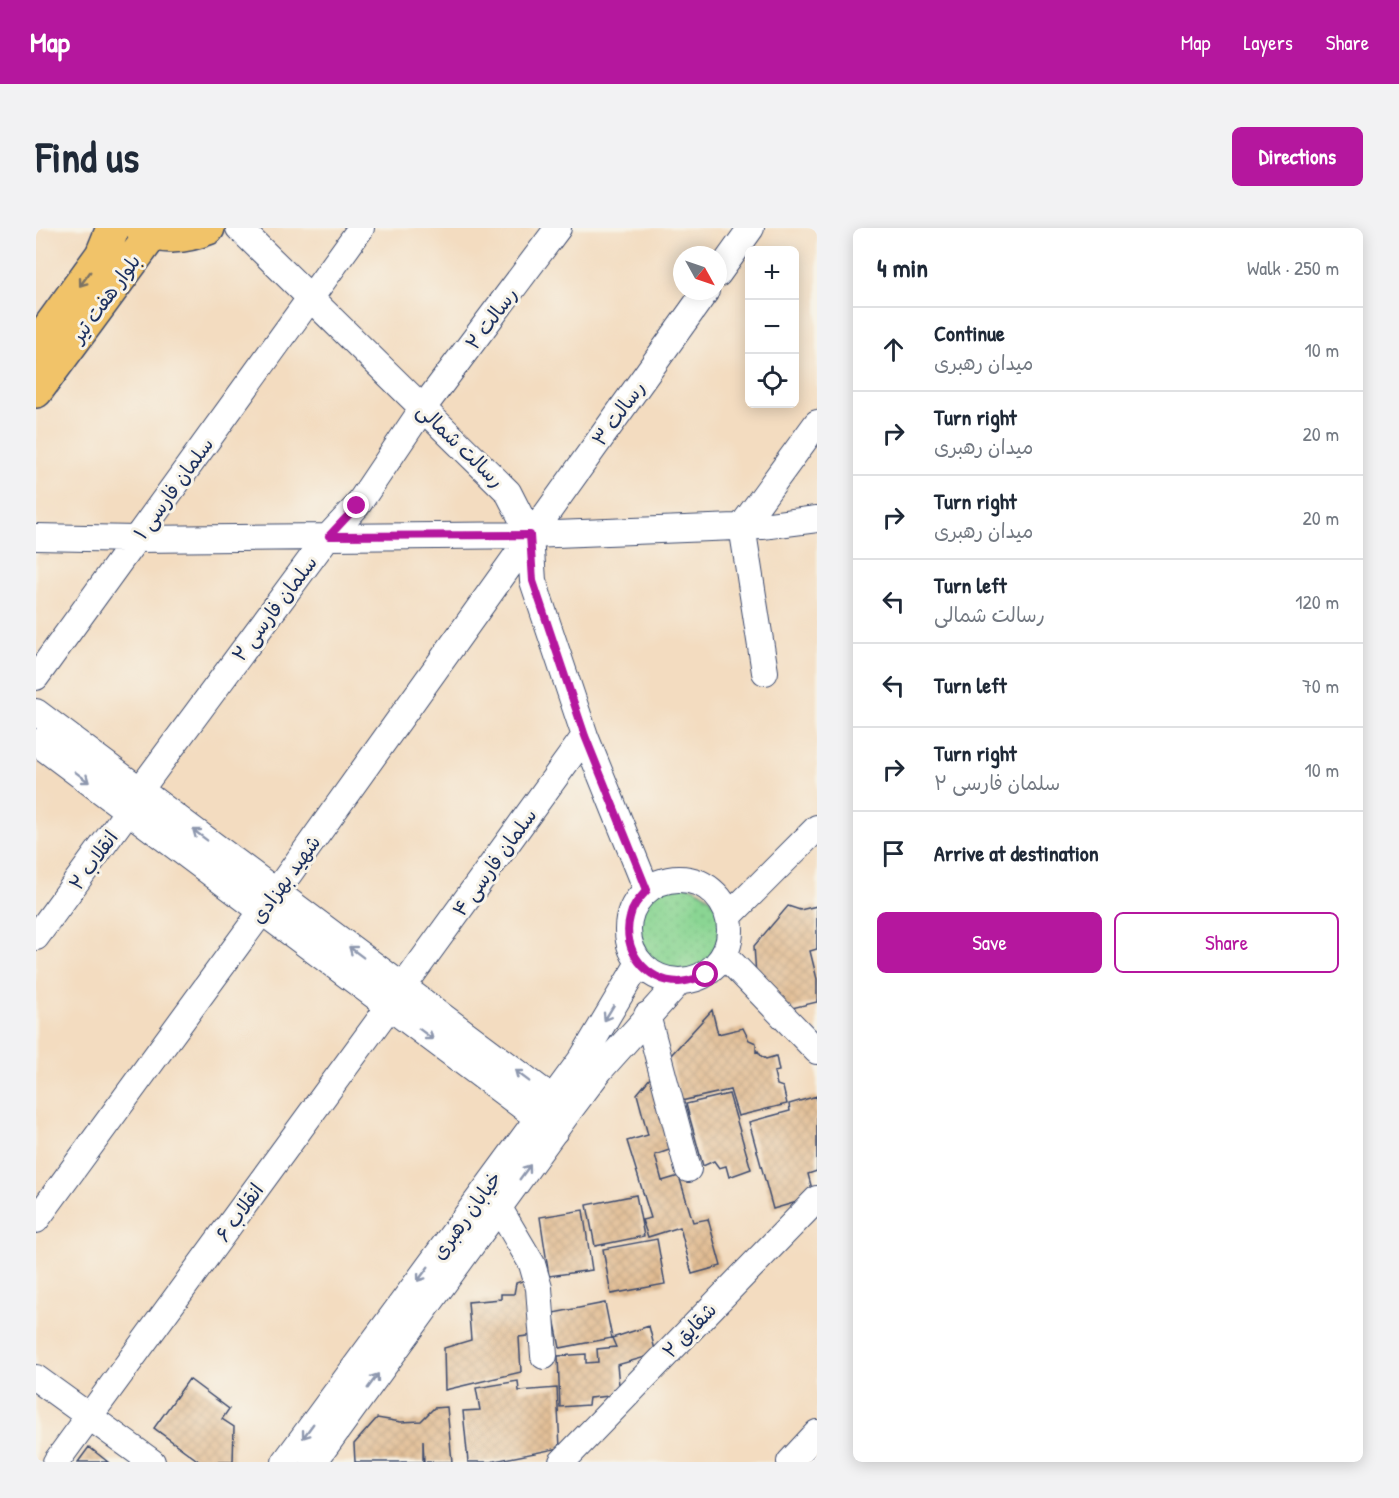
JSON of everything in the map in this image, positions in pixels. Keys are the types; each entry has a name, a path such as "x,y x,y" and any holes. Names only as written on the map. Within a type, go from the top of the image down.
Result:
{"main road":[{"name":"بلوار هفت تیر","path":"36,346 102,255 113,228"},
{"path":"147,231 172,237 191,235 208,228"},
{"name":"بلوار هفت تیر","path":"36,391 147,231"}],"street":[{"name":"رسالت شمالی","path":"239,228 508,492 530,535 533,581 585,736 647,890"},
{"name":"سلمان فارسی ۱","path":"36,677 361,228"},
{"name":"رسالت ۲","path":"423,408 558,228"},
{"path":"727,261 751,228"},
{"name":"رسالت ۳","path":"530,535 700,300"},
{"name":"سلمان فارسی ۲","path":"134,800 329,536 357,506 423,408"},
{"path":"765,672 742,526 817,423"},
{"path":"36,537 530,535 742,526 817,519"},
{"name":"شهید بهزادی","path":"36,1220 269,902 530,535"},
{"path":"36,712 134,800 553,1114"},
{"name":"سلمان فارسی ۴","path":"396,997 585,736"},
{"path":"36,742 134,800"},
{"name":"انقلاب ۲","path":"36,937 134,800"},
{"path":"729,916 817,828"},
{"path":"678,878 695,881 710,888 722,900 729,916 730,943 724,955 717,966 706,975 694,980 679,982 664,980 650,973 639,963 631,949 628,933 630,917 636,902 647,890 662,882 678,878"},
{"path":"724,955 817,1051"},
{"name":"خیابان رهبری","path":"314,1462 499,1208 583,1057 639,963"},
{"name":"خیابان رهبری","path":"285,1462 553,1114 600,1070 679,982"},
{"name":"انقلاب ۶","path":"56,1462 396,997"},
{"path":"647,1015 688,1169"},
{"name":"شقایق ۲","path":"562,1462 817,1199"},
{"path":"499,1208 532,1264 539,1288 544,1356"},
{"path":"36,1378 152,1462"},
{"path":"790,1462 817,1433"}],"green space":[{"path":"678,885 695,889 710,899 720,914 724,931 720,948 710,963 695,973 678,977 661,973 646,963 636,948 632,931 636,914 646,899 661,889"}],"building":[{"path":"788,906 800,910 817,906 817,949 810,951 817,979 817,1002 788,1009 756,975 754,946"},
{"path":"712,1010 718,1034 743,1028 749,1040 756,1043 756,1052 758,1051 766,1059 776,1056 779,1071 774,1072 777,1085 783,1087 787,1104 738,1116 730,1090 681,1101 671,1055"},
{"path":"655,1072 675,1148 655,1155 662,1181 679,1176 693,1222 708,1219 721,1266 692,1274 680,1227 648,1237 642,1220 651,1218 627,1141 648,1135 637,1094"},
{"path":"729,1094 751,1169 729,1177 726,1166 719,1168 714,1161 703,1166 686,1104"},
{"path":"817,1096 817,1171 808,1174 814,1197 773,1209 749,1122 790,1111 789,1104"},
{"path":"636,1195 644,1236 595,1246 587,1205"},
{"path":"583,1210 592,1270 549,1276 540,1217"},
{"path":"657,1239 665,1284 611,1294 603,1249"},
{"path":"531,1278 536,1335 519,1337 521,1372 445,1390 444,1348 471,1340 468,1302 501,1299 501,1294 514,1294 516,1283"},
{"path":"605,1303 612,1338 560,1348 553,1313"},
{"path":"649,1326 656,1354 617,1365 620,1395 589,1398 588,1405 560,1407 558,1356 586,1354 586,1363 598,1362 597,1349 616,1347 612,1338"},
{"path":"189,1379 229,1409 222,1419 234,1427 233,1462 200,1462 154,1428"},
{"path":"518,1381 519,1391 557,1388 560,1448 490,1462 468,1462 463,1411 480,1410 476,1388"},
{"path":"447,1407 452,1462 424,1462 423,1440 423,1462 355,1462 354,1444 377,1418 401,1422 421,1421 434,1408"},
{"path":"89,1447 108,1462 78,1462"}],"route":[{"path":"357,506 329,536 530,535 533,581 585,736 647,890 636,902 630,917 628,933 631,949 639,963 650,973 664,980 679,982 694,980 706,975"}]}
